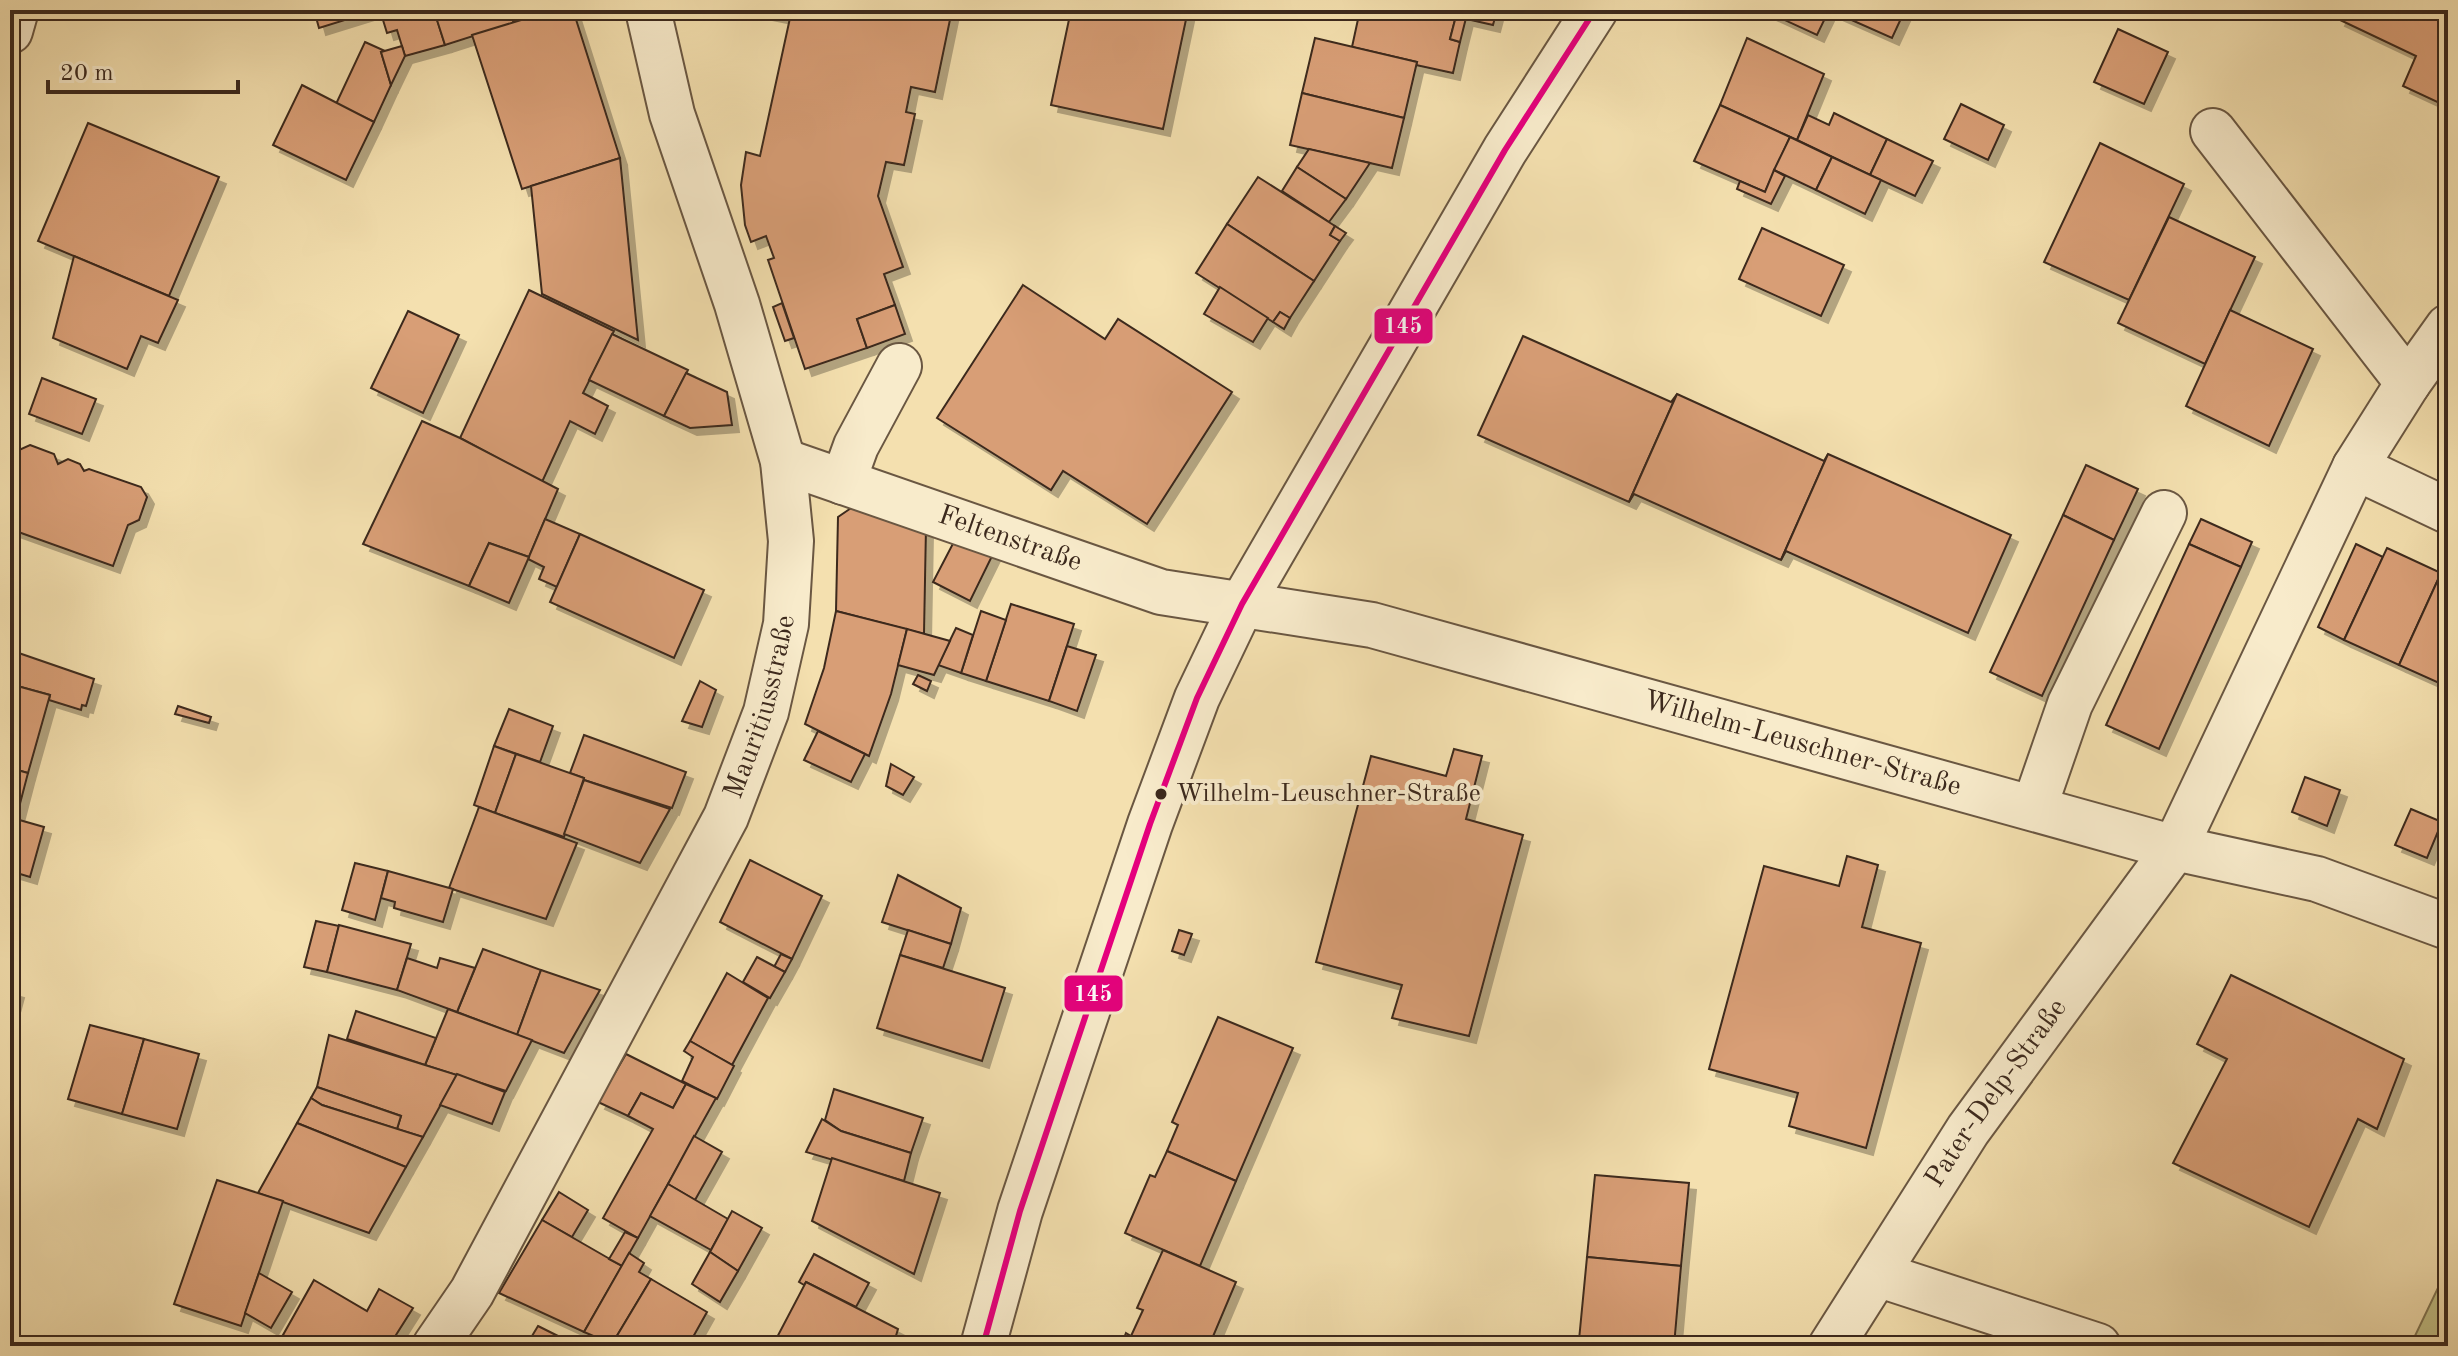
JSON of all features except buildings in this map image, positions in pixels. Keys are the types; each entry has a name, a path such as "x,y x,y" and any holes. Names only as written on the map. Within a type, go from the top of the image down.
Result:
{"street":[{"path":"10,31 16,10"},
{"name":"Mauritiusstraße","path":"435,1346 472,1292 726,817 766,712 786,624 791,541 783,461 737,304 672,114 648,10"},
{"path":"983,1346 1020,1211 1150,824 1197,698 1242,604 1505,150 1595,10"},
{"path":"2213,131 2408,383"},
{"path":"2175,848 2355,467 2448,327"},
{"path":"843,482 856,446 899,366"},
{"name":"Feltenstraße","path":"783,461 1161,592 1242,604"},
{"path":"2355,467 2448,511"},
{"path":"2034,808 2070,704 2164,513"},
{"name":"Wilhelm-Leuschner-Straße","path":"1242,604 1372,625 2175,848 2317,879 2448,927"},
{"name":"Pater-Delp-Straße","path":"1831,1346 1968,1130 2175,848"},
{"path":"1877,1274 2098,1346"}],"shaded area":[{"path":"2448,1267 2448,1346 2426,1346 2413,1340"}],"transit line":[{"name":"145","path":"983,1346 1020,1211 1150,824 1197,698 1242,604 1505,150 1595,10"}],"place":[{"name":"Wilhelm-Leuschner-Straße","path":"1161,794"}]}
